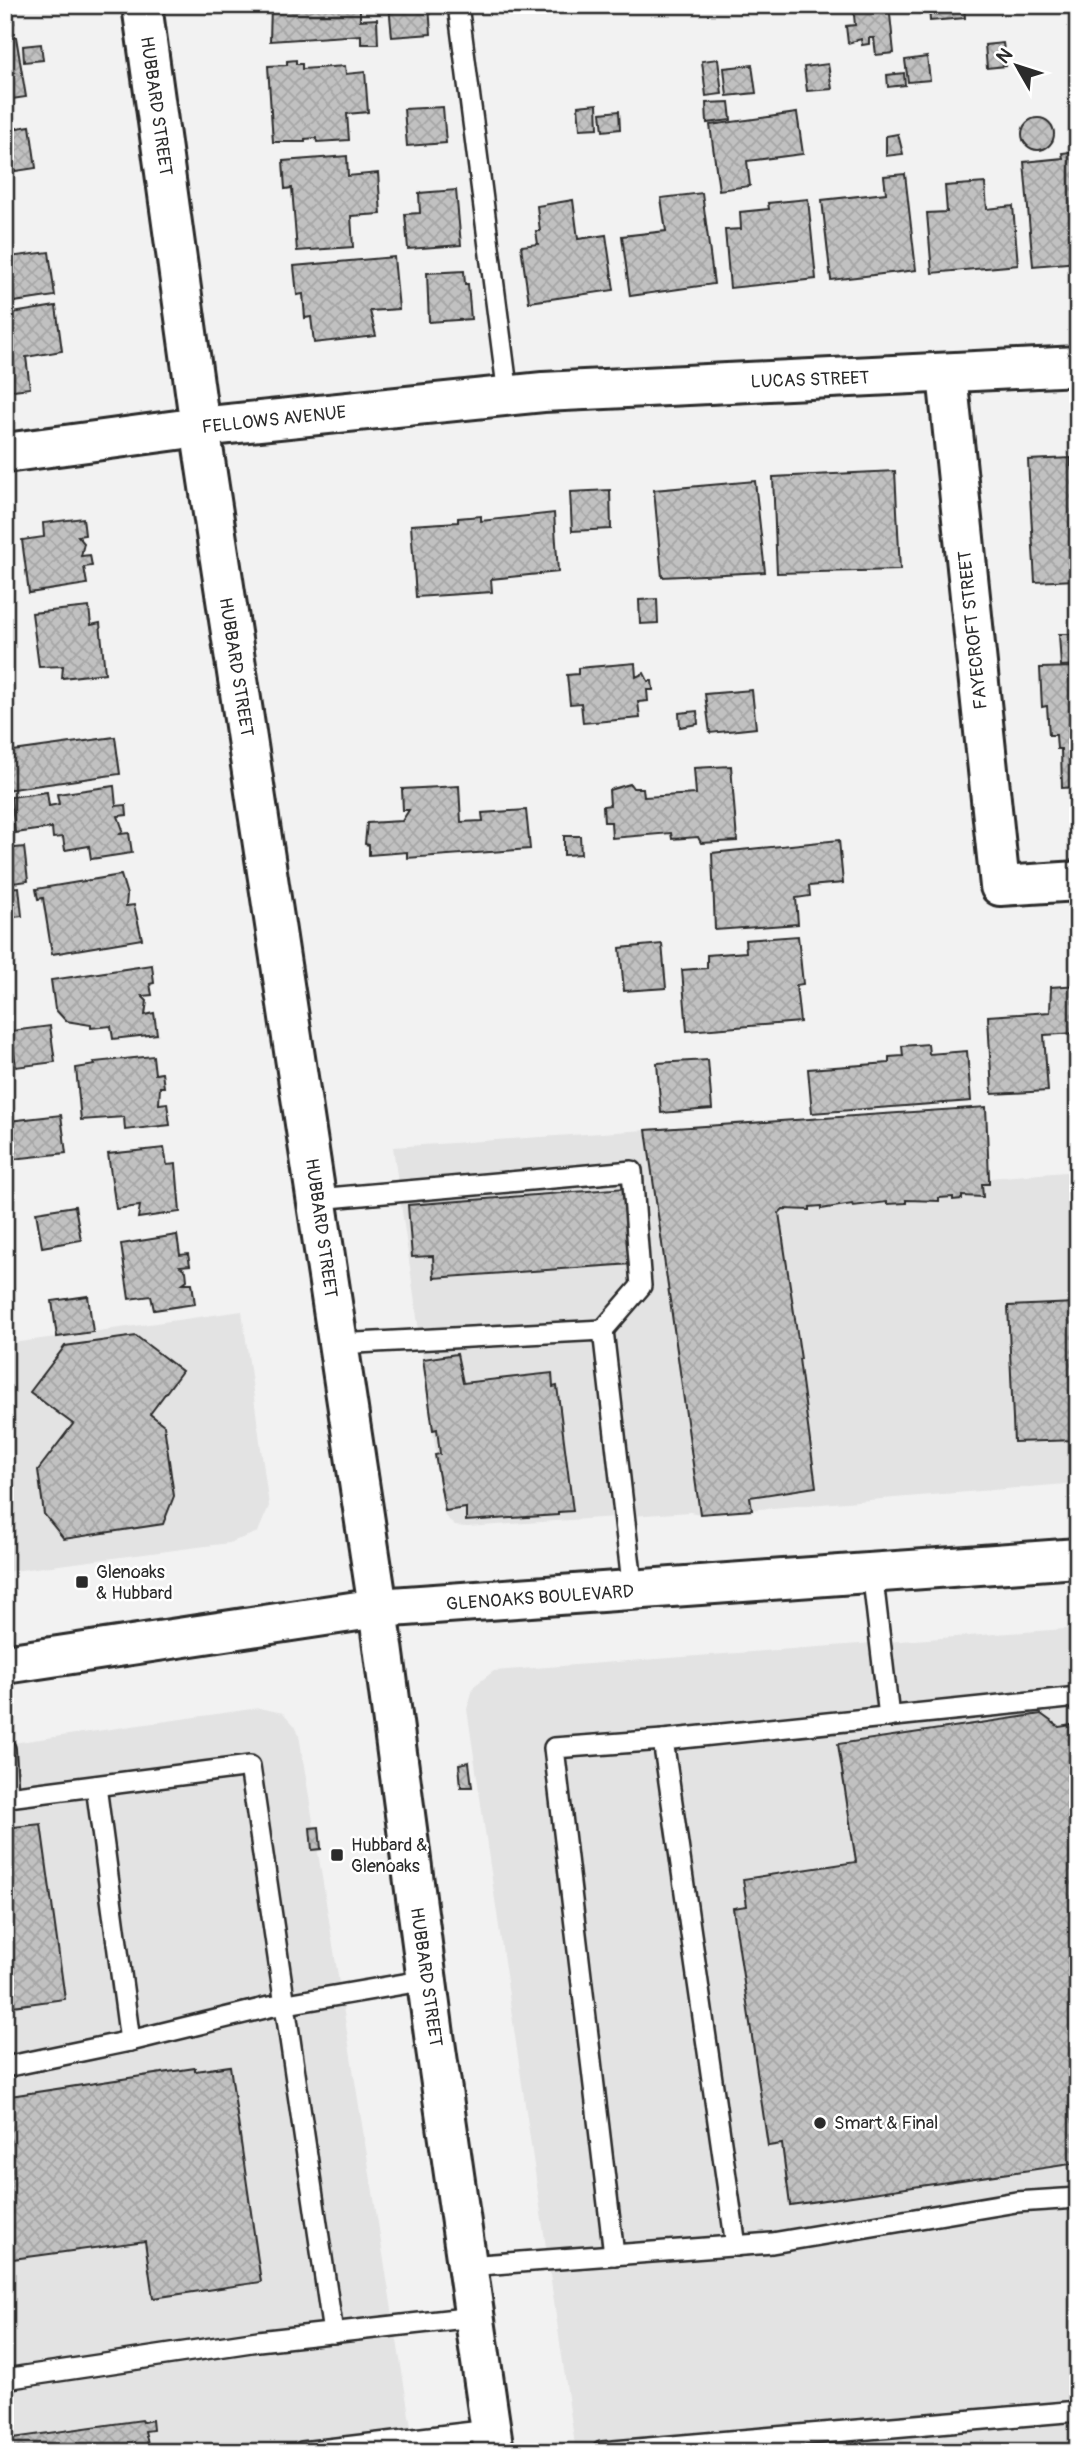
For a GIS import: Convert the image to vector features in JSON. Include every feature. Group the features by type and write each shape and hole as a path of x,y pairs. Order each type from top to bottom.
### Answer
{"main road":[{"name":"HUBBARD STREET","path":"142,5 200,427 378,1608 492,2441"},
{"name":"LUCAS STREET","path":"526,393 1078,366"},
{"name":"FAYECROFT STREET","path":"947,374 1000,886 1078,881"},
{"name":"FELLOWS AVENUE","path":"5,453 200,427 526,393"},
{"name":"GLENOAKS BOULEVARD","path":"5,1664 378,1608 632,1592 872,1571 1078,1558"}],"lane":[{"path":"458,5 526,393"},
{"path":"317,1199 632,1171 641,1286 603,1331 632,1592"},
{"path":"338,1344 603,1331"},
{"path":"872,1571 889,1717"},
{"path":"614,2255 554,1748 663,1740 1078,1697"},
{"path":"663,1740 736,2246"},
{"path":"5,1749 7,1798 250,1766 332,2333"},
{"path":"96,1786 130,2041"},
{"path":"5,2067 286,2004 427,1980"},
{"path":"467,2266 772,2243 1016,2202 1078,2198"},
{"path":"5,2379 258,2341 474,2317"},
{"path":"602,2452 1078,2411"},
{"path":"302,2452 492,2441"}],"shaded area":[{"path":"986,1107 989,1178 1078,1171 1078,1483 700,1514 690,1512 467,1527 455,1526 445,1516 393,1147"},
{"path":"242,1311 269,1506 258,1532 229,1543 5,1572 5,1344"},
{"path":"1078,1628 1078,2452 576,2452 467,1709 474,1686 494,1671"},
{"path":"259,1708 283,1713 296,1727 299,1735 415,2452 5,2452 5,1744"}],"building":[{"path":"5,5 11,5 14,23 5,24"},
{"path":"271,5 360,5 360,20 377,19 378,44 361,44 361,35 270,41"},
{"path":"389,5 429,5 431,34 392,37"},
{"path":"853,5 889,5 894,53 876,55 874,38 869,38 869,44 862,45 861,39 848,43 846,26 855,25"},
{"path":"929,5 964,5 965,18 930,21"},
{"path":"16,37 26,97 5,100 5,39"},
{"path":"1003,43 1006,66 987,68 985,45"},
{"path":"41,44 43,60 24,62 23,46"},
{"path":"927,57 930,80 908,82 905,60"},
{"path":"718,59 722,94 706,96 702,61"},
{"path":"296,60 296,64 302,64 302,69 345,66 346,74 365,72 368,112 347,114 349,140 317,142 316,138 305,139 305,142 273,142 268,66 287,65 287,61"},
{"path":"828,64 832,89 807,91 804,67"},
{"path":"752,65 756,93 727,96 724,68"},
{"path":"904,73 905,85 888,87 887,75"},
{"path":"729,102 731,120 707,123 706,103"},
{"path":"597,104 598,128 580,129 578,106"},
{"path":"443,107 446,143 407,146 404,109"},
{"path":"619,111 620,129 603,131 601,113"},
{"path":"797,113 803,154 747,161 750,186 719,190 710,125"},
{"path":"1038,118 1049,123 1054,134 1049,145 1038,150 1027,145 1022,134 1027,123"},
{"path":"30,126 36,168 9,172 10,177 5,177 5,130"},
{"path":"898,134 903,154 886,156 886,136"},
{"path":"1078,151 1078,262 1033,266 1024,162 1063,158 1062,153"},
{"path":"347,156 348,176 378,173 381,214 351,216 353,247 297,251 292,188 285,189 283,161"},
{"path":"905,174 916,270 831,280 822,200 886,193 884,176"},
{"path":"985,183 987,209 1013,206 1018,265 932,273 927,213 947,212 945,186"},
{"path":"456,190 461,245 408,249 405,214 420,213 419,193"},
{"path":"702,193 714,284 630,296 622,236 666,231 661,198"},
{"path":"808,199 816,279 730,288 725,230 741,229 740,212 769,209 768,203"},
{"path":"573,200 578,239 606,235 614,290 529,302 521,246 538,244 536,231 540,231 537,206"},
{"path":"5,231 9,257 49,252 55,296 14,302 13,295 5,296"},
{"path":"394,257 399,309 370,311 376,336 314,343 311,317 305,318 303,294 297,295 294,266"},
{"path":"464,271 471,319 429,322 427,273"},
{"path":"56,306 62,351 26,357 30,388 5,391 6,314"},
{"path":"1071,458 1071,466 1078,465 1078,564 1074,564 1075,580 1035,582 1028,460"},
{"path":"895,471 900,570 777,573 773,477"},
{"path":"755,481 765,572 662,577 654,490"},
{"path":"610,490 611,529 572,531 570,492"},
{"path":"554,513 558,572 491,579 492,592 416,597 411,525 458,522 458,518 481,516 481,521"},
{"path":"83,518 85,535 78,536 84,543 81,556 90,555 92,566 84,567 87,584 29,593 22,540 44,537 43,523"},
{"path":"657,599 658,623 640,624 639,600"},
{"path":"89,607 91,625 100,623 105,673 62,678 63,666 39,667 32,613"},
{"path":"1059,634 1078,634 1078,665 1061,666"},
{"path":"635,663 636,677 644,673 648,681 652,681 653,690 647,690 648,701 638,702 640,718 583,723 581,703 570,704 567,675 578,674 578,668"},
{"path":"1078,667 1078,787 1062,788 1061,749 1057,749 1056,735 1049,735 1047,706 1042,707 1040,668"},
{"path":"752,690 756,728 710,733 705,694"},
{"path":"697,711 698,724 680,727 679,713"},
{"path":"115,737 120,774 5,790 5,752"},
{"path":"731,766 737,841 701,843 698,837 672,839 671,833 612,838 611,822 604,822 603,806 610,805 609,790 630,784 633,788 643,788 644,797 696,794 694,768"},
{"path":"114,786 116,806 126,805 127,815 118,816 123,830 120,834 129,833 132,853 91,859 89,846 65,850 63,837 53,838 52,828 15,833 11,797 47,792 49,806 59,804 57,794"},
{"path":"459,786 461,822 483,821 482,813 526,810 530,849 407,858 407,852 369,855 369,845 365,844 367,823 402,821 409,810 403,810 402,789"},
{"path":"5,799 9,830 5,831"},
{"path":"564,836 580,836 581,854 564,855"},
{"path":"839,840 843,883 809,886 810,896 796,898 798,924 715,930 712,853"},
{"path":"24,847 28,881 5,884 5,849"},
{"path":"121,875 127,895 126,906 134,905 142,939 52,954 43,898 38,899 36,889"},
{"path":"19,887 22,916 5,918 5,888"},
{"path":"798,936 803,984 796,985 800,1022 687,1031 682,970 707,968 707,955 746,952 745,940"},
{"path":"662,944 666,988 624,991 620,948"},
{"path":"152,965 152,995 142,996 147,1001 145,1015 154,1013 157,1034 113,1039 111,1026 91,1028 91,1025 66,1021 55,1009 51,980"},
{"path":"1078,985 1078,1033 1044,1035 1048,1091 992,1094 988,1016 1050,1012 1051,987"},
{"path":"50,1026 55,1062 16,1067 11,1031"},
{"path":"928,1044 929,1054 967,1051 971,1101 812,1113 808,1069 889,1063 889,1057 903,1056 902,1046"},
{"path":"153,1056 155,1074 162,1073 164,1087 160,1087 159,1104 167,1103 170,1125 125,1130 124,1117 81,1120 76,1068 95,1065 94,1062"},
{"path":"708,1060 712,1109 661,1113 657,1063"},
{"path":"986,1107 989,1184 982,1184 983,1197 962,1196 962,1199 953,1200 953,1197 939,1198 939,1201 906,1200 906,1203 852,1204 821,1209 821,1206 810,1207 810,1210 783,1209 779,1213 801,1359 816,1487 750,1497 752,1510 700,1514 646,1130"},
{"path":"61,1115 66,1153 13,1159 9,1121"},
{"path":"164,1148 167,1165 176,1164 180,1212 138,1218 140,1206 116,1209 108,1154"},
{"path":"626,1188 632,1264 434,1278 433,1256 412,1257 408,1205"},
{"path":"75,1206 81,1240 42,1247 36,1212"},
{"path":"177,1235 180,1255 188,1254 190,1265 180,1266 186,1271 187,1280 183,1283 192,1283 195,1304 154,1310 151,1296 129,1299 121,1244"},
{"path":"88,1296 93,1332 57,1337 52,1301"},
{"path":"1075,1303 1078,1440 1014,1442 1008,1306"},
{"path":"136,1336 182,1371 150,1414 164,1425 174,1496 163,1524 64,1539 44,1514 38,1470 73,1424 30,1392 65,1346"},
{"path":"457,1354 463,1383 552,1373 553,1387 557,1386 573,1511 558,1512 558,1515 466,1521 466,1508 445,1511 435,1455 440,1454 437,1429 433,1430 423,1359"},
{"path":"1041,1714 1059,1727 1078,1724 1078,2163 790,2205 782,2144 768,2146 733,1908 747,1906 743,1879 856,1862 838,1744"},
{"path":"469,1762 472,1787 461,1787 459,1764"},
{"path":"41,1824 65,1999 5,2007 5,1828"},
{"path":"319,1827 321,1849 312,1850 310,1828"},
{"path":"230,2066 261,2282 153,2298 145,2241 5,2260 5,2093 10,2093 10,2096 195,2068 195,2071"},
{"path":"152,2420 153,2430 145,2431 150,2452 5,2452 5,2439"}],"place":[{"name":"Glenoaks & Hubbard","path":"82,1582"},
{"name":"Hubbard & Glenoaks","path":"337,1855"},
{"name":"Smart & Final","path":"820,2123"}]}
